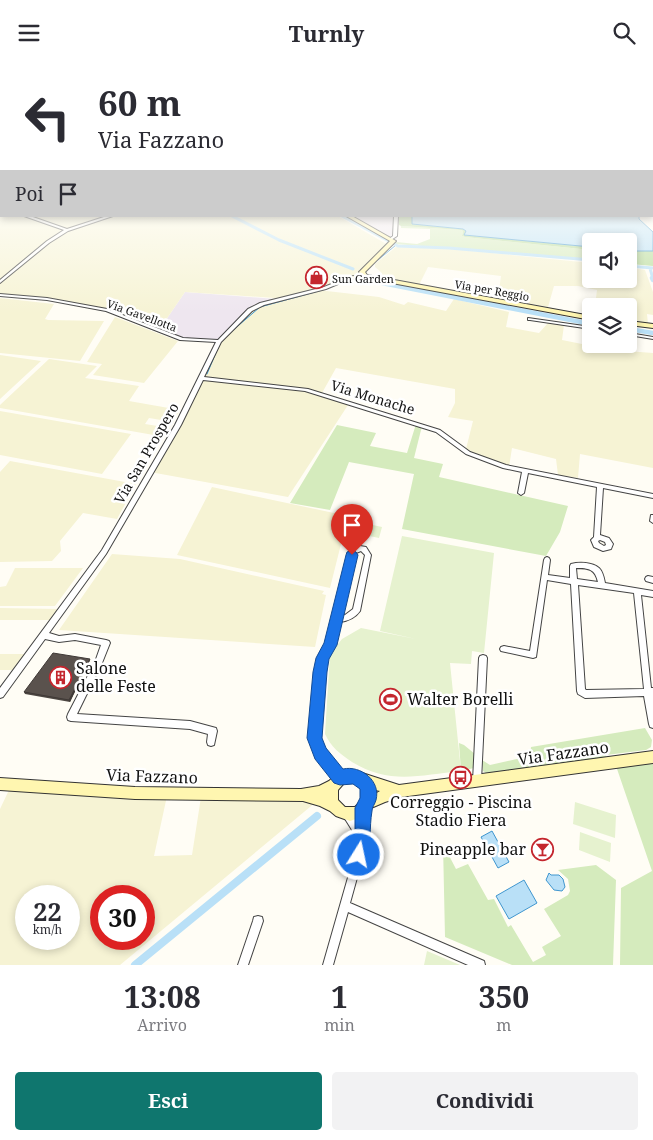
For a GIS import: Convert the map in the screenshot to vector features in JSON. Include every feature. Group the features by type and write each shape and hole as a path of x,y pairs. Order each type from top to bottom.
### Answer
{"main road":[{"path":"374,270 392,242"},
{"name":"Via per Reggio","path":"365,274 389,281"},
{"path":"637,324 653,326"},
{"name":"Via Fazzano","path":"301,795 320,791 350,775 361,779"},
{"path":"361,779 369,793 365,806"},
{"path":"334,806 331,799 336,782"},
{"name":"Via Fazzano","path":"334,806 347,814 353,814 365,806"}],"street":[{"path":"0,282 48,242 70,229"},
{"path":"370,229 392,242 395,229"},
{"path":"365,274 374,270"},
{"path":"365,274 374,270"},
{"name":"Via per Reggio","path":"374,270 389,281 582,316"},
{"name":"Via San Prospero","path":"0,694 108,544 168,443 219,341 250,310 262,304 325,288 365,274"},
{"name":"Via Gavellotta","path":"0,295 47,299 107,310 182,339 219,341"},
{"path":"530,319 582,327"},
{"path":"637,335 653,338"},
{"name":"Via Monache","path":"202,378 284,386 320,394 438,431 474,456 504,467 653,496"},
{"path":"521,493 525,471"},
{"path":"597,538 600,485"},
{"path":"336,620 347,617 356,611 368,555 364,549 360,548 353,551 336,620 331,645 323,658 320,672 314,738 336,782"},
{"path":"504,649 533,655 547,561"},
{"path":"602,586 599,570 595,567 576,564 573,566 581,691 585,694 650,693"},
{"path":"545,577 653,594"},
{"path":"637,591 653,724"},
{"path":"43,635 59,639 75,637 106,643 71,717 190,725 213,731 210,741"},
{"path":"477,781 483,658"},
{"name":"Via Fazzano","path":"365,806 384,796 401,791 653,757"},
{"name":"Via Fazzano","path":"361,779 401,791"},
{"name":"Via Fazzano","path":"1,785 135,793 301,795 322,800 334,806"},
{"path":"328,965 363,838 365,806"},
{"path":"347,814 356,828 361,846"},
{"path":"345,906 480,965"},
{"path":"243,965 258,921"}],"shaded area":[{"path":"0,229 360,229 388,245 359,270 359,274 318,290 379,297 404,305 408,302 446,311 454,299 509,312 506,327 539,333 548,323 564,325 562,340 582,344 582,353 653,353 653,468 580,454 578,478 558,475 556,459 512,448 509,467 473,455 466,449 473,421 448,417 455,403 455,389 336,368 322,393 350,402 288,497 150,472 228,330 246,311 256,304 275,298 185,292 159,330 105,309 39,297 0,294"},
{"path":"375,229 396,229 397,240"},
{"path":"396,247 452,249 582,262 582,287 554,286 548,307 498,298 501,276 428,267 419,285 384,277 375,267 375,264"},
{"path":"637,268 645,270 653,292 653,315 647,314 648,324 637,322 637,298 596,298 597,290 588,288 637,288"},
{"path":"185,292 277,299 266,301 220,341 188,339 179,338 159,330"},
{"path":"0,298 54,304 45,319 48,320 104,321 80,361 0,353"},
{"path":"115,317 178,341 144,383 93,375 102,364 87,362"},
{"path":"0,355 41,361 0,399"},
{"path":"49,359 97,366 85,378 139,386 129,401 180,410 173,422 149,418 145,424 170,428 165,437 0,408 0,405"},
{"path":"0,411 131,434 102,474 0,455"},
{"path":"10,461 136,484 117,519 83,513 60,541 61,551 52,561 0,562 0,472"},
{"path":"212,487 348,516 330,588 177,555"},
{"path":"112,554 180,559 324,591 322,594 326,595 315,647 59,630"},
{"path":"15,568 83,568 55,606 0,606 0,587 6,586"},
{"path":"0,608 60,609 52,620 0,620"},
{"path":"0,654 26,654 15,670 0,670"},
{"path":"9,790 167,796 154,856 192,855 201,797 303,799 316,802 155,936 155,885 90,885 90,950 138,950 120,965 0,965 0,809"}],"green space":[{"path":"430,229 461,230 463,231 462,236 465,237 582,249 582,258 395,244 396,242 417,244 430,239"},
{"path":"446,229 463,229 466,231 465,235 582,246 582,249 465,237 462,236 463,231"},
{"path":"637,251 653,251 653,266 637,265"},
{"path":"416,424 422,426 414,458 443,464 439,477 568,506 560,532 546,556 402,529 414,474 349,462 330,510 290,503 337,425 376,433 370,446 407,453"},
{"path":"359,522 382,527 379,538 355,533"},
{"name":"Walter Borelli","path":"402,536 494,553 484,653 472,651 471,664 450,663 461,771 405,777 379,774 352,762 333,746 325,734 330,654 342,639 361,628 416,639 380,631"},
{"path":"645,728 652,740 651,747 646,750 606,755 606,759 489,775 483,771 482,760 490,765 530,756 531,747"},
{"path":"459,743 475,754 474,768 461,771"},
{"path":"653,755 653,965 620,965 621,888 652,871 616,766"},
{"path":"575,802 616,815 615,838 573,824"},
{"path":"580,832 611,843 610,862 579,850"},
{"path":"443,844 456,869 468,864 488,900 494,899 508,927 511,925 533,962 546,955 542,947 561,936 544,909 568,895 570,891 568,879 558,870 596,865 616,880 613,965 512,965 445,937"},
{"path":"427,951 460,965 424,965"}],"water":[{"path":"463,229 650,229 653,232 653,251 637,251 637,233 582,233 582,246 464,235 466,231"},
{"path":"492,831 509,862 498,868 481,837"},
{"path":"549,873 551,875 559,875 563,879 565,887 562,891 554,890 546,880"},
{"path":"524,880 537,903 509,919 496,896"}],"building":[{"name":"Salone delle Feste","path":"53,653 90,659 69,700 24,692"}],"waterway":[{"path":"257,229 279,240 353,269"},
{"path":"366,229 398,246 449,248 582,259"},
{"path":"378,260 396,245"},
{"path":"637,267 653,268"},
{"path":"650,268 653,279"},
{"path":"382,283 582,322"},
{"path":"232,331 260,307 326,289"},
{"path":"637,330 653,333"},
{"path":"207,374 220,343"},
{"path":"135,965 317,816"}],"place":[{"name":"Sun Garden","path":"316,278"},
{"name":"Salone delle Feste","path":"60,677"},
{"name":"Walter Borelli","path":"391,699"},
{"name":"Correggio - Piscina Stadio Fiera","path":"461,778"},
{"name":"Pineapple bar","path":"542,849"}],"route":[{"path":"352,555 331,645 323,658 320,672 314,738 321,754 340,777 356,776 365,783 369,793 364,808 364,830 359,855"}]}
